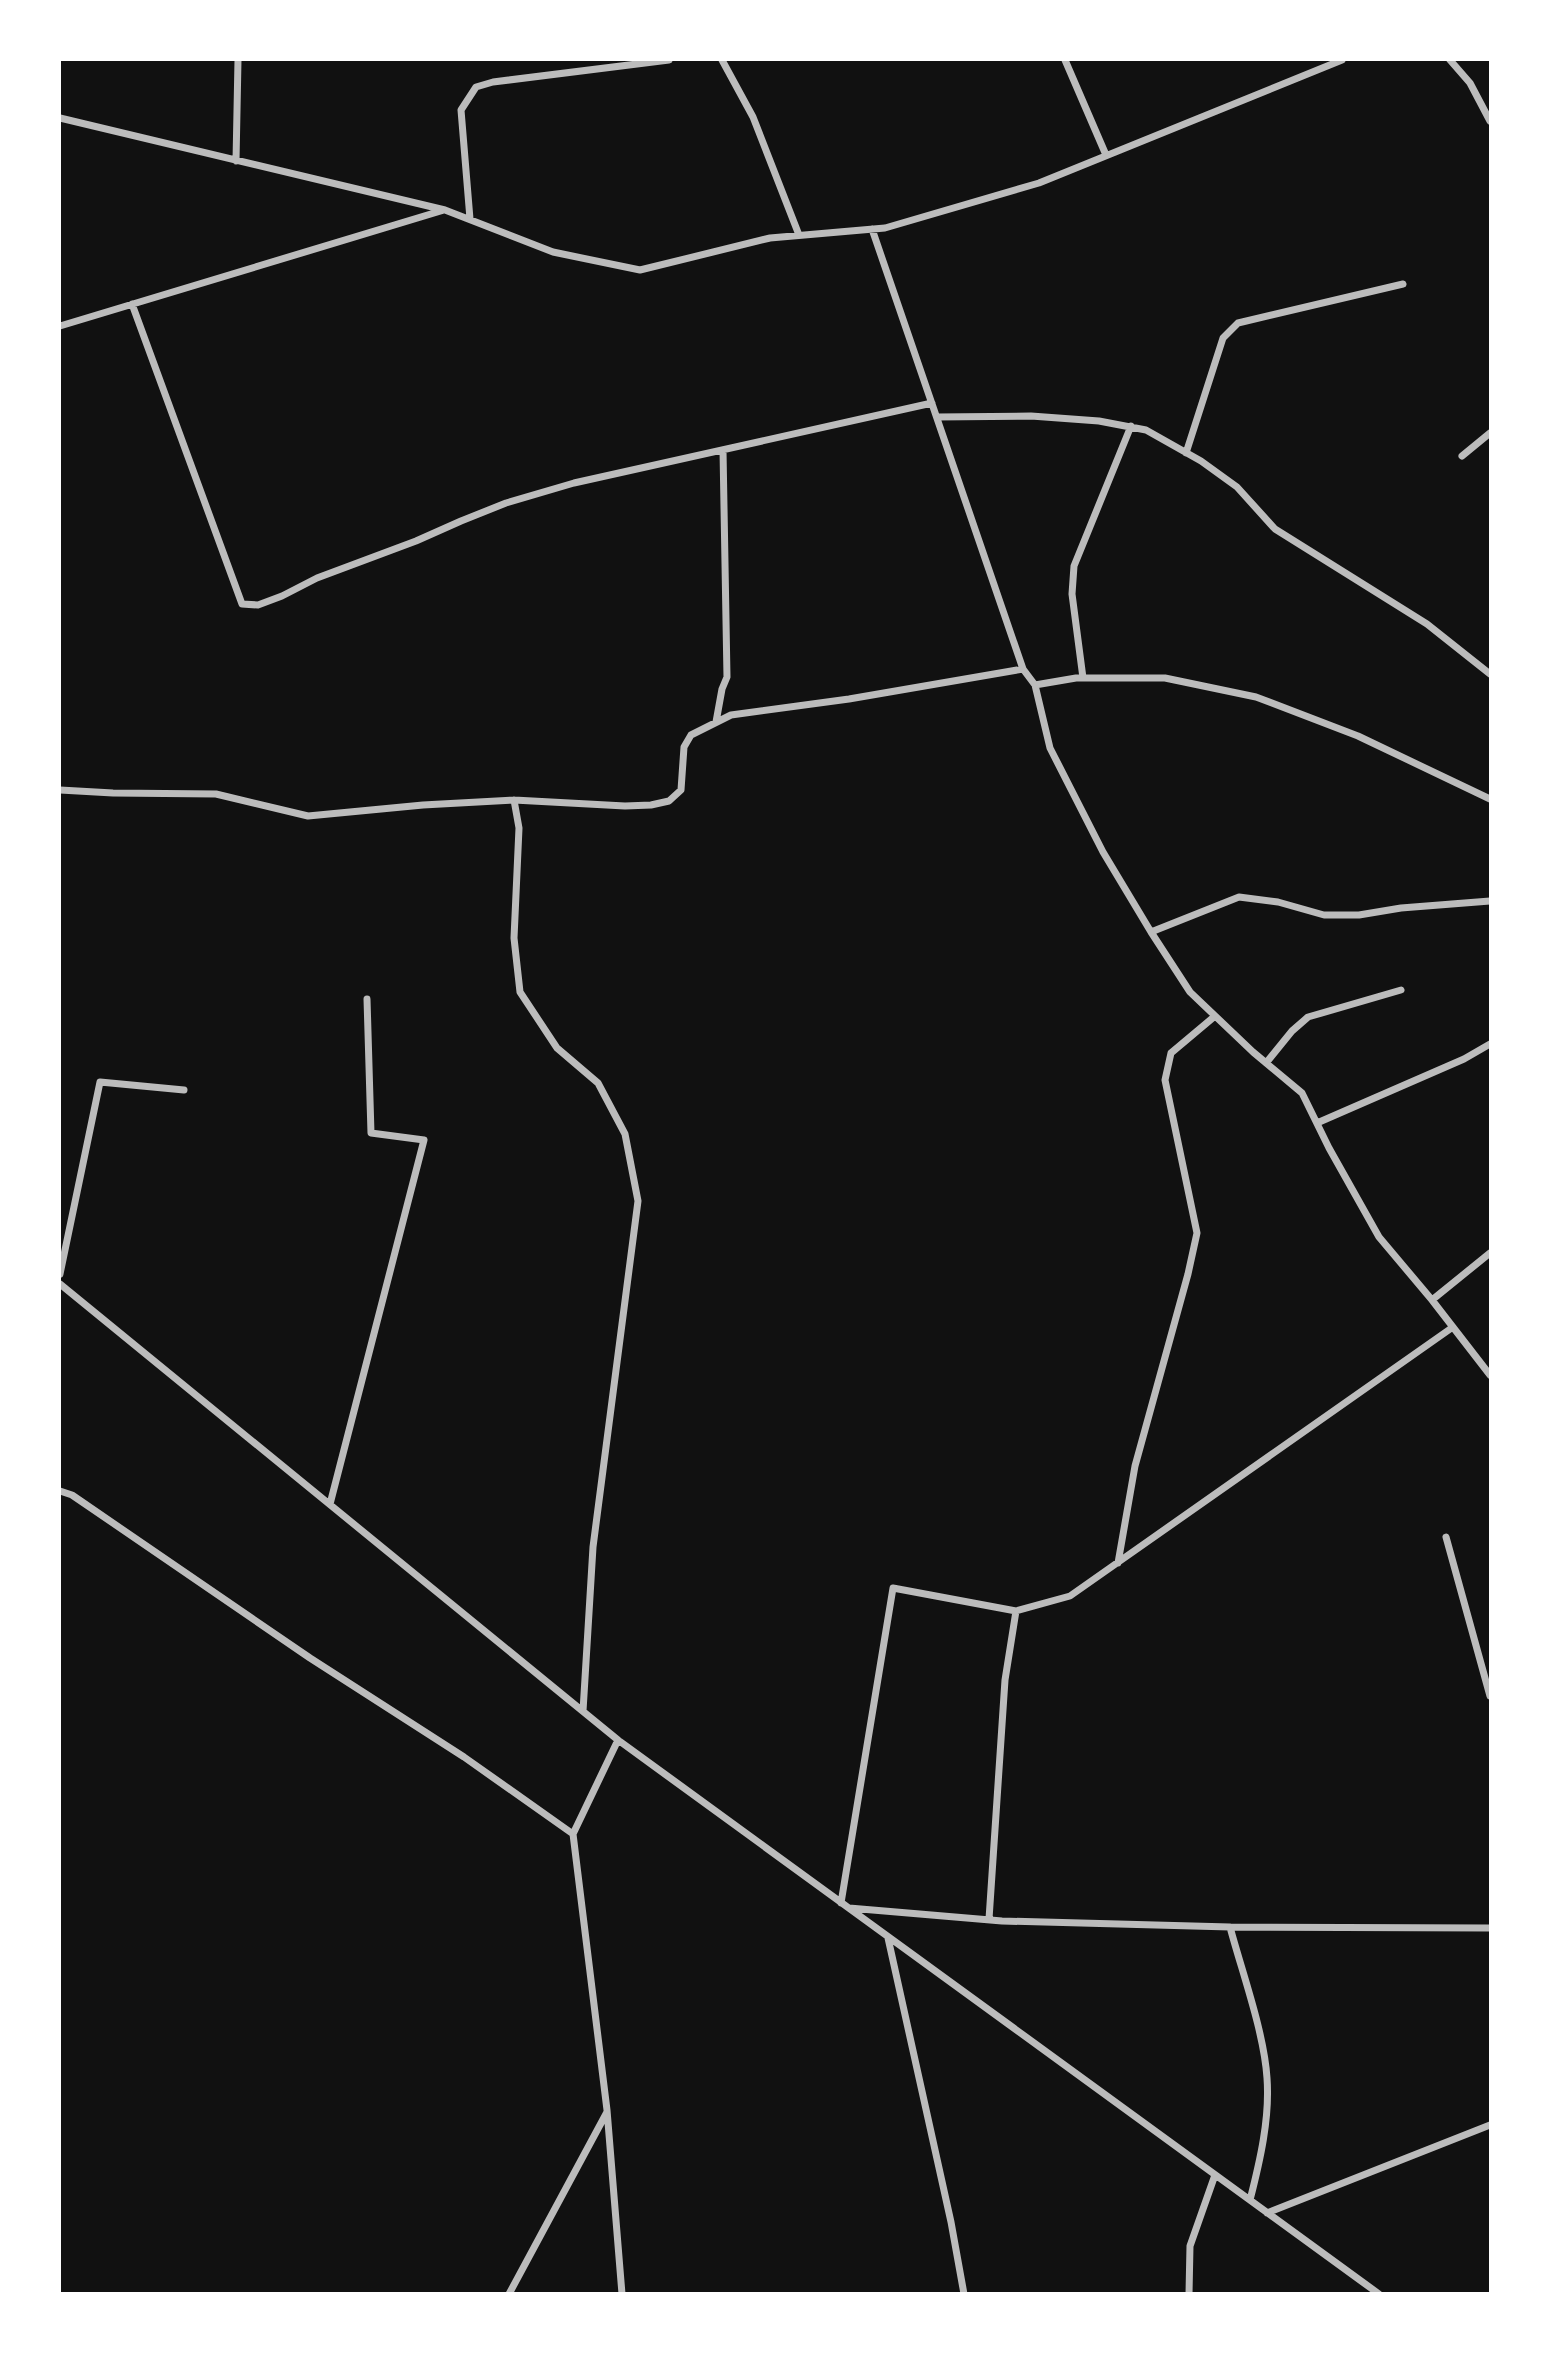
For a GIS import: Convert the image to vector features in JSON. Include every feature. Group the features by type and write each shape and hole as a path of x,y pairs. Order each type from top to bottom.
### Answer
{"street":[{"path":"236,161 238,60"},
{"path":"470,219 461,110 476,87 493,82 669,60"},
{"path":"722,60 753,117 799,235"},
{"path":"1065,60 1106,155"},
{"path":"60,118 445,210 553,252 640,270 770,238 885,228 1039,183 1342,60"},
{"path":"1450,60 1470,83 1490,121"},
{"path":"60,326 445,210"},
{"path":"872,229 1024,669 1035,685 1049,748 1103,852 1190,992 1303,1093 1379,1237 1490,1375"},
{"path":"1186,453 1223,338 1238,323 1403,284"},
{"path":"132,304 242,604 258,605 317,578 416,541 506,503 574,483 932,403"},
{"path":"937,417 1031,416 1099,421 1146,430 1237,487 1275,528 1427,624 1490,674"},
{"path":"1083,678 1072,594 1074,566 1131,426"},
{"path":"1462,456 1490,433"},
{"path":"716,722 727,677 723,450"},
{"path":"60,790 216,794 308,816 514,800 651,806 669,801 681,790 684,747 691,735 731,715 849,699 1024,669"},
{"path":"1035,685 1083,678 1165,678 1256,696 1358,736 1490,799"},
{"path":"514,800 519,828 514,938 520,992 556,1048 598,1083 625,1134 638,1201 593,1547 583,1711"},
{"path":"1151,932 1239,897 1278,902 1324,915 1359,915 1401,908 1490,901"},
{"path":"1266,1062 1292,1031 1308,1017 1401,990"},
{"path":"330,1504 424,1140 371,1133 367,999"},
{"path":"1118,1563 1135,1466 1197,1233 1165,1080 1171,1053 1215,1016"},
{"path":"1317,1123 1464,1059 1490,1044"},
{"path":"60,1274 100,1082 184,1090"},
{"path":"1432,1300 1490,1253"},
{"path":"60,1284 618,1740 1378,2294"},
{"path":"845,1905 893,1588 1016,1611 1070,1597 1453,1327"},
{"path":"60,1491 72,1495 310,1658 464,1757 573,1834"},
{"path":"1446,1537 1490,1696"},
{"path":"989,1919 1004,1680 1016,1611"},
{"path":"618,1740 573,1834 607,2110 622,2294"},
{"path":"845,1905 989,1919 1230,1927 1490,1928"},
{"path":"1230,1927 1259,2034 1267,2077 1260,2160 1250,2200"},
{"path":"888,1937 951,2222 964,2294"},
{"path":"509,2294 607,2110"},
{"path":"1267,2213 1490,2125"},
{"path":"1189,2294 1190,2246 1215,2175"}]}
